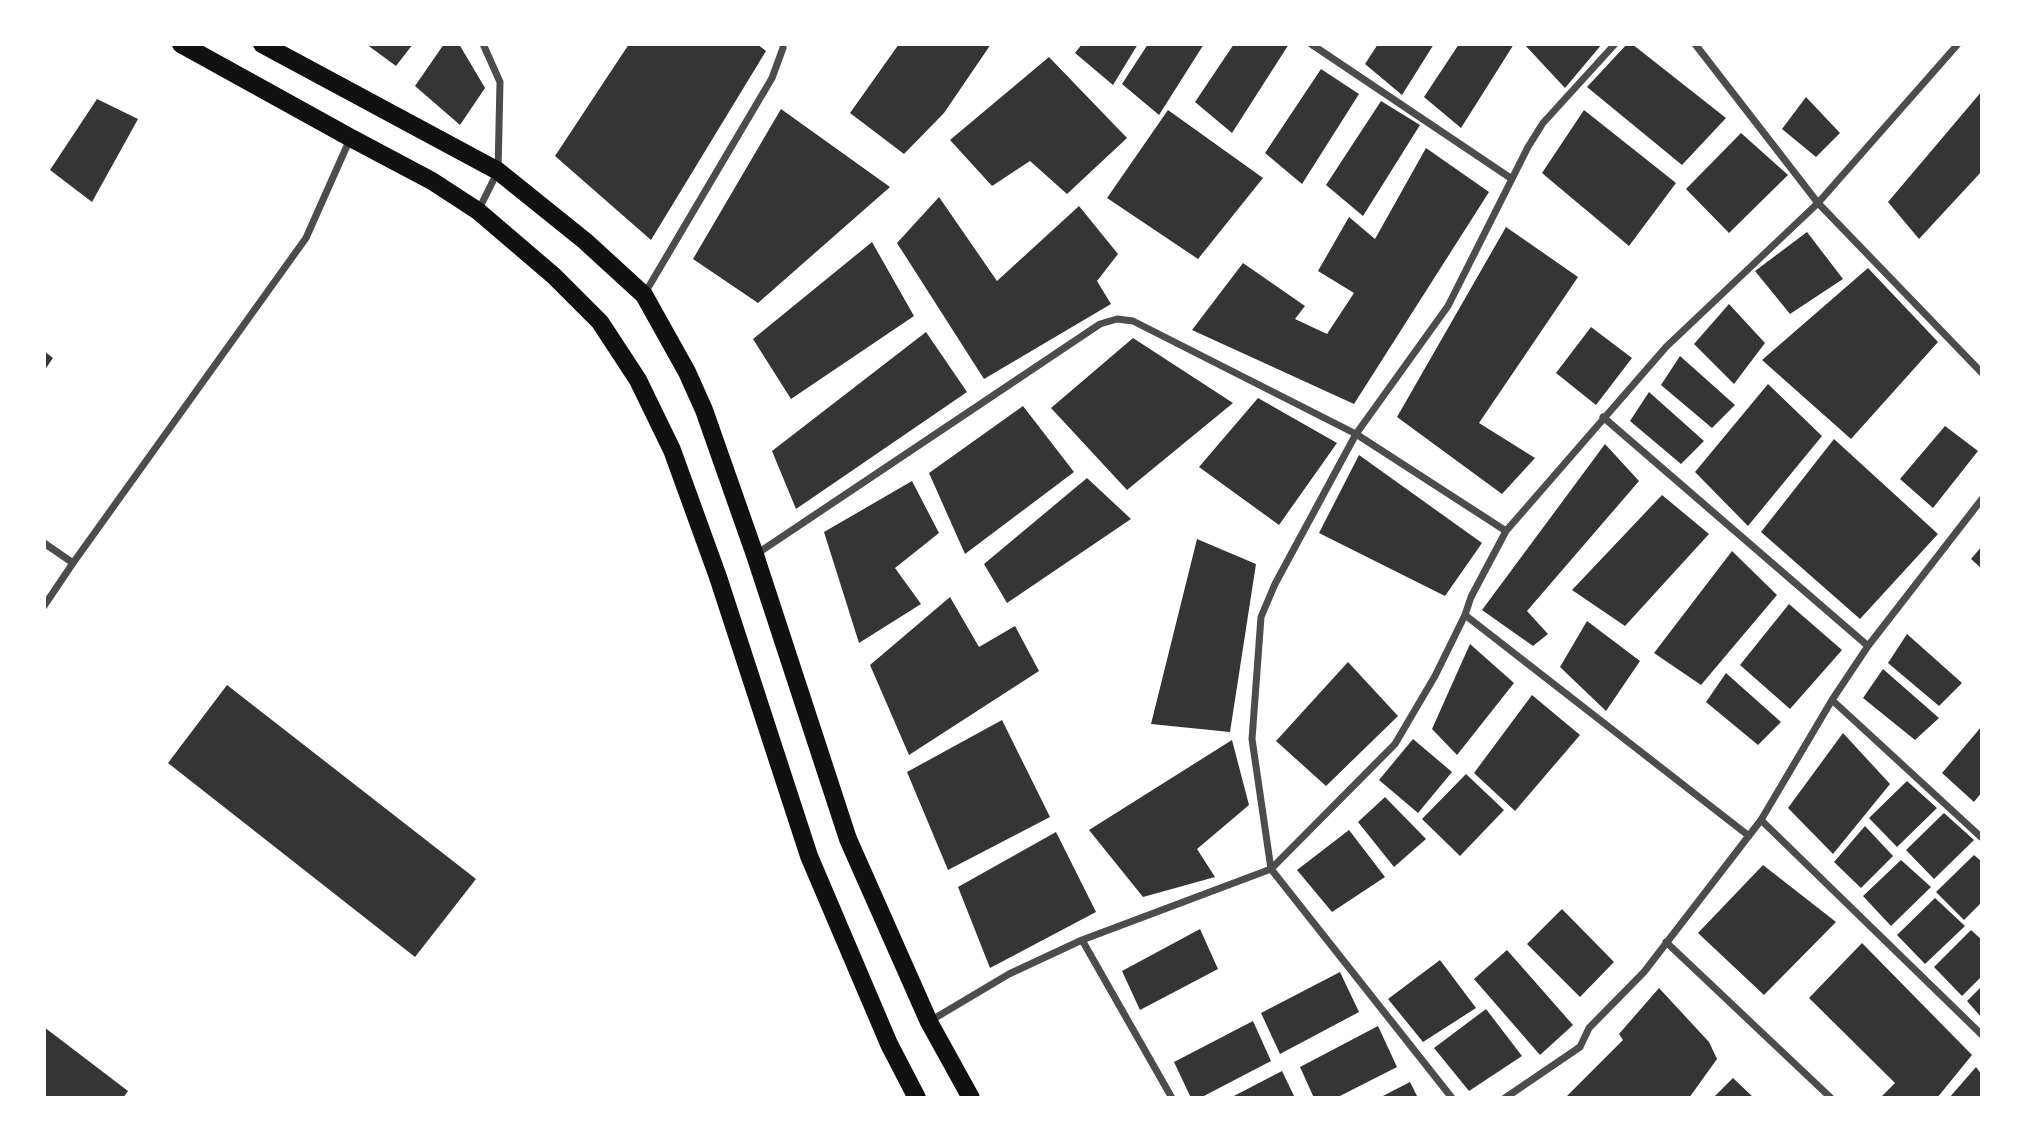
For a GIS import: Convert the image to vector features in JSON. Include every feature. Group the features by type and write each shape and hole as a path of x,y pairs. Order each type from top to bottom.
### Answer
{"main road":[{"path":"181,44 432,181 478,211 554,276 600,322 638,380 672,450 714,564 809,856 889,1044 917,1098"},
{"path":"262,44 498,172 585,241 644,295 687,372 704,410 755,555 848,839 929,1021 971,1098"}],"street":[{"path":"478,211 498,172 500,82 483,44"},
{"path":"644,295 772,78 783,44"},
{"path":"1311,44 1511,179"},
{"path":"1452,1098 1271,869 1252,739 1261,617 1275,584 1356,433 1448,306 1511,179 1543,123 1615,44"},
{"path":"1695,44 1818,203 1982,373"},
{"path":"929,1021 1009,974 1082,940 1271,869 1395,744 1435,676 1471,597 1506,531 1666,347 1818,203 1958,44"},
{"path":"44,606 306,238 351,138"},
{"path":"755,555 1100,324 1117,319 1133,321 1356,433 1506,531"},
{"path":"1603,417 1868,646"},
{"path":"1504,1098 1580,1046 1589,1028 1644,972 1761,820 1832,700 1868,646 1982,499"},
{"path":"44,543 73,563"},
{"path":"1465,615 1749,836"},
{"path":"1832,700 1982,838"},
{"path":"1761,820 1982,1035"},
{"path":"1082,940 1172,1098"},
{"path":"1666,942 1828,1097"}],"building":[{"path":"366,44 413,44 396,66"},
{"path":"444,44 459,44 485,88 460,125 415,86"},
{"path":"629,44 757,44 766,51 651,240 555,156"},
{"path":"899,44 991,44 944,113 904,154 850,113"},
{"path":"1082,44 1138,44 1113,85 1075,53"},
{"path":"1148,44 1204,44 1159,115 1122,84"},
{"path":"1234,44 1289,44 1232,133 1195,102"},
{"path":"1378,44 1434,44 1402,95 1365,64"},
{"path":"1459,44 1514,44 1461,128 1424,97"},
{"path":"1524,44 1602,44 1565,88"},
{"path":"1627,44 1632,44 1726,118 1682,165 1587,87"},
{"path":"1049,57 1127,138 1067,194 1030,161 992,186 950,140"},
{"path":"1321,69 1359,94 1302,184 1265,153"},
{"path":"1982,91 1982,171 1919,239 1888,202"},
{"path":"1806,97 1840,133 1816,157 1782,129"},
{"path":"97,99 138,119 92,202 50,170"},
{"path":"1381,101 1420,125 1363,216 1326,185"},
{"path":"781,109 890,187 758,303 693,259"},
{"path":"1168,110 1263,178 1198,259 1107,198"},
{"path":"1584,110 1676,183 1629,246 1542,173"},
{"path":"1741,133 1788,175 1729,233 1686,189"},
{"path":"1426,148 1489,192 1354,404 1192,330 1243,263 1305,306 1295,319 1327,334 1354,293 1318,271 1349,217 1375,239"},
{"path":"939,197 997,281 1079,206 1118,254 1097,281 1111,304 984,379 897,243"},
{"path":"1506,227 1578,277 1479,423 1535,458 1502,494 1397,417"},
{"path":"1807,232 1843,279 1790,314 1755,271"},
{"path":"872,242 914,316 791,399 753,339"},
{"path":"1868,268 1938,342 1851,439 1762,360"},
{"path":"1729,304 1765,343 1734,384 1694,344"},
{"path":"1591,327 1632,358 1596,405 1556,373"},
{"path":"926,332 967,392 796,509 772,451"},
{"path":"1133,338 1233,403 1127,490 1051,408"},
{"path":"44,351 53,358 44,371"},
{"path":"1680,356 1735,405 1712,428 1661,385"},
{"path":"1768,384 1822,436 1748,526 1695,472"},
{"path":"1649,392 1704,441 1681,464 1630,421"},
{"path":"1258,398 1337,443 1279,525 1199,467"},
{"path":"1023,406 1074,472 965,554 929,473"},
{"path":"1945,426 1978,451 1933,508 1900,479"},
{"path":"1834,439 1938,534 1860,619 1761,532"},
{"path":"1605,444 1639,481 1527,611 1548,634 1533,646 1482,610"},
{"path":"1359,455 1482,543 1445,596 1319,533"},
{"path":"1087,478 1131,519 1007,603 984,564"},
{"path":"912,481 939,533 895,568 921,604 859,643 824,532"},
{"path":"1662,495 1709,534 1625,626 1572,590"},
{"path":"1197,539 1256,564 1230,732 1151,724"},
{"path":"1982,546 1982,569 1971,559"},
{"path":"1732,551 1777,595 1701,685 1654,653"},
{"path":"950,597 979,647 1015,626 1039,671 909,755 870,665"},
{"path":"1789,604 1842,650 1790,709 1740,665"},
{"path":"1587,621 1640,661 1606,711 1560,667"},
{"path":"1907,634 1962,683 1939,706 1888,663"},
{"path":"1470,644 1514,683 1457,755 1432,729"},
{"path":"1348,662 1398,716 1326,786 1276,741"},
{"path":"1883,669 1939,718 1915,740 1863,698"},
{"path":"1726,673 1781,722 1758,745 1706,702"},
{"path":"227,685 476,879 415,957 168,763"},
{"path":"1532,695 1580,735 1515,811 1474,773"},
{"path":"1002,720 1050,817 948,870 907,772"},
{"path":"1982,726 1982,792 1974,802 1942,773"},
{"path":"1843,733 1890,784 1833,854 1788,808"},
{"path":"1413,739 1452,772 1418,813 1379,780"},
{"path":"1232,740 1249,805 1197,849 1215,877 1143,897 1089,830"},
{"path":"1466,774 1504,810 1460,856 1422,819"},
{"path":"1907,781 1937,808 1897,847 1869,818"},
{"path":"1385,797 1426,839 1394,867 1358,822"},
{"path":"1944,813 1974,840 1934,879 1906,850"},
{"path":"1865,826 1893,856 1861,888 1834,862"},
{"path":"1349,830 1385,877 1332,912 1297,870"},
{"path":"1056,832 1096,912 990,968 958,887"},
{"path":"1974,855 1982,862 1982,902 1964,920 1936,892"},
{"path":"1901,860 1931,887 1891,926 1863,896"},
{"path":"1763,865 1836,922 1764,995 1698,933"},
{"path":"1935,898 1965,926 1925,964 1897,935"},
{"path":"1562,909 1614,962 1580,997 1527,944"},
{"path":"1200,929 1218,969 1140,1010 1122,971"},
{"path":"1971,930 1982,940 1982,976 1962,996 1934,967"},
{"path":"1862,943 1972,1055 1937,1098 1880,1098 1895,1083 1809,998"},
{"path":"1507,950 1573,1025 1540,1055 1474,979"},
{"path":"1440,960 1476,1008 1423,1042 1388,999"},
{"path":"1340,972 1359,1012 1280,1054 1261,1013"},
{"path":"1982,986 1982,1018 1967,1001"},
{"path":"1659,988 1709,1042 1717,1059 1689,1098 1565,1098 1623,1040 1619,1034"},
{"path":"1486,1009 1522,1056 1469,1091 1434,1048"},
{"path":"1253,1021 1271,1061 1200,1098 1191,1098 1174,1062"},
{"path":"1378,1026 1397,1067 1336,1098 1314,1098 1300,1067"},
{"path":"44,1027 128,1091 123,1098 44,1098"},
{"path":"1976,1067 1982,1075 1982,1098 1949,1098"},
{"path":"1282,1071 1295,1098 1230,1098"},
{"path":"1733,1078 1754,1098 1713,1098"},
{"path":"1410,1082 1418,1098 1379,1098"}]}
